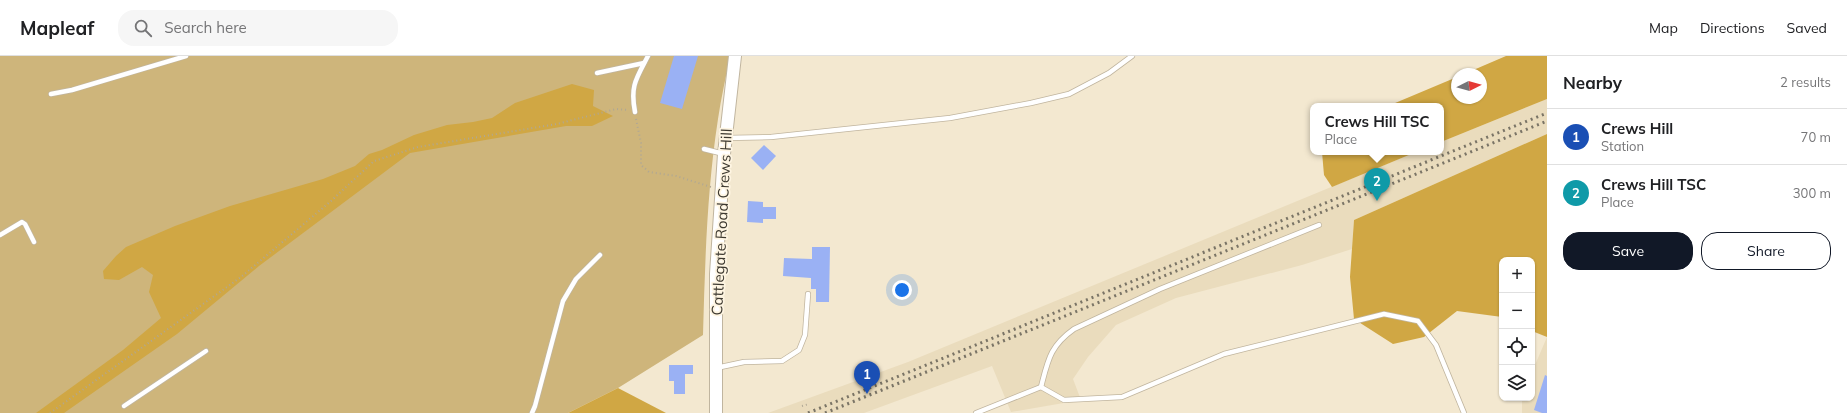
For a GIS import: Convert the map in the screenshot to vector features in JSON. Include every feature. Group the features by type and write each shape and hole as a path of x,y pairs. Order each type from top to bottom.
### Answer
{"street":[{"name":"Cattlegate Road Crews Hill","path":"716,413 716,274 724,154 735,56"}],"lane":[{"path":"51,94 72,90 186,56"},
{"path":"635,112 632,98 633,88 648,56"},
{"path":"726,138 771,136 942,119 1031,103 1069,94 1109,73 1132,56"},
{"path":"597,74 644,63"},
{"path":"704,149 724,154"},
{"path":"0,235 22,222 29,231 34,242"},
{"path":"1041,387 1048,358 1053,348 1062,337 1074,329 1160,289 1319,225"},
{"path":"532,413 563,301 576,279 600,255"},
{"path":"716,368 744,362 782,361 799,350 805,335 808,294"},
{"path":"1041,387 1064,400 1122,398 1224,354 1384,314 1418,321 1436,345 1464,413"},
{"path":"124,406 206,351"},
{"path":"976,413 1041,387"}],"path":[{"path":"50,413 241,277 332,201 374,161 418,147 557,124 616,109 635,112 641,143 641,165 645,169 649,172 676,176 721,190"},
{"path":"802,406 809,404"}],"shaded area":[{"path":"0,56 730,56 719,111 711,172 703,335 618,388 568,413 0,413"},
{"path":"1506,56 1547,56 1547,99 1444,141 1444,103 1395,103 1451,80 1451,104 1487,104 1487,68 1478,68"},
{"path":"572,84 594,90 593,106 613,116 592,126 566,126 410,153 259,266 177,334 64,413 36,413 123,350 161,318 149,292 153,275 142,267 119,280 104,279 103,271 126,247 175,226 230,206 323,179 355,166 369,154 382,150 414,135 447,125 492,118 515,103"},
{"path":"1547,99 1547,134 1354,220 1352,249 1302,265 1176,298 1116,325 1088,357 1073,379 1081,400 1011,412 992,366 864,413 768,413 908,362 1409,155 1444,155 1444,141"},
{"path":"1547,134 1547,337 1535,332 1535,257 1499,257 1499,317 1457,311 1424,337 1393,344 1354,319 1350,277 1354,220"},
{"path":"1322,155 1409,155 1332,187 1324,175"},
{"path":"1547,337 1547,413 1522,413 1522,401 1535,401 1535,365"},
{"path":"618,388 666,413 568,413"}],"building":[{"path":"674,56 698,56 682,109 660,103"},
{"path":"764,145 776,156 763,170 751,158"},
{"path":"748,201 763,202 763,207 776,207 776,219 763,219 763,223 747,222"},
{"path":"812,247 830,247 829,302 816,302 816,289 811,289 811,278 783,276 784,258 812,259"},
{"path":"669,365 693,365 693,374 685,374 685,394 674,394 674,381 669,381"},
{"path":"1545,375 1547,376 1547,413 1542,413 1534,410"}],"railway":[{"path":"1444,155 1547,113"},
{"path":"825,413 1547,121"},
{"path":"808,413 1444,155"}],"place":[{"name":"Crews Hill TSC","path":"1377,201"},
{"name":"Crews Hill","path":"867,394"}]}
